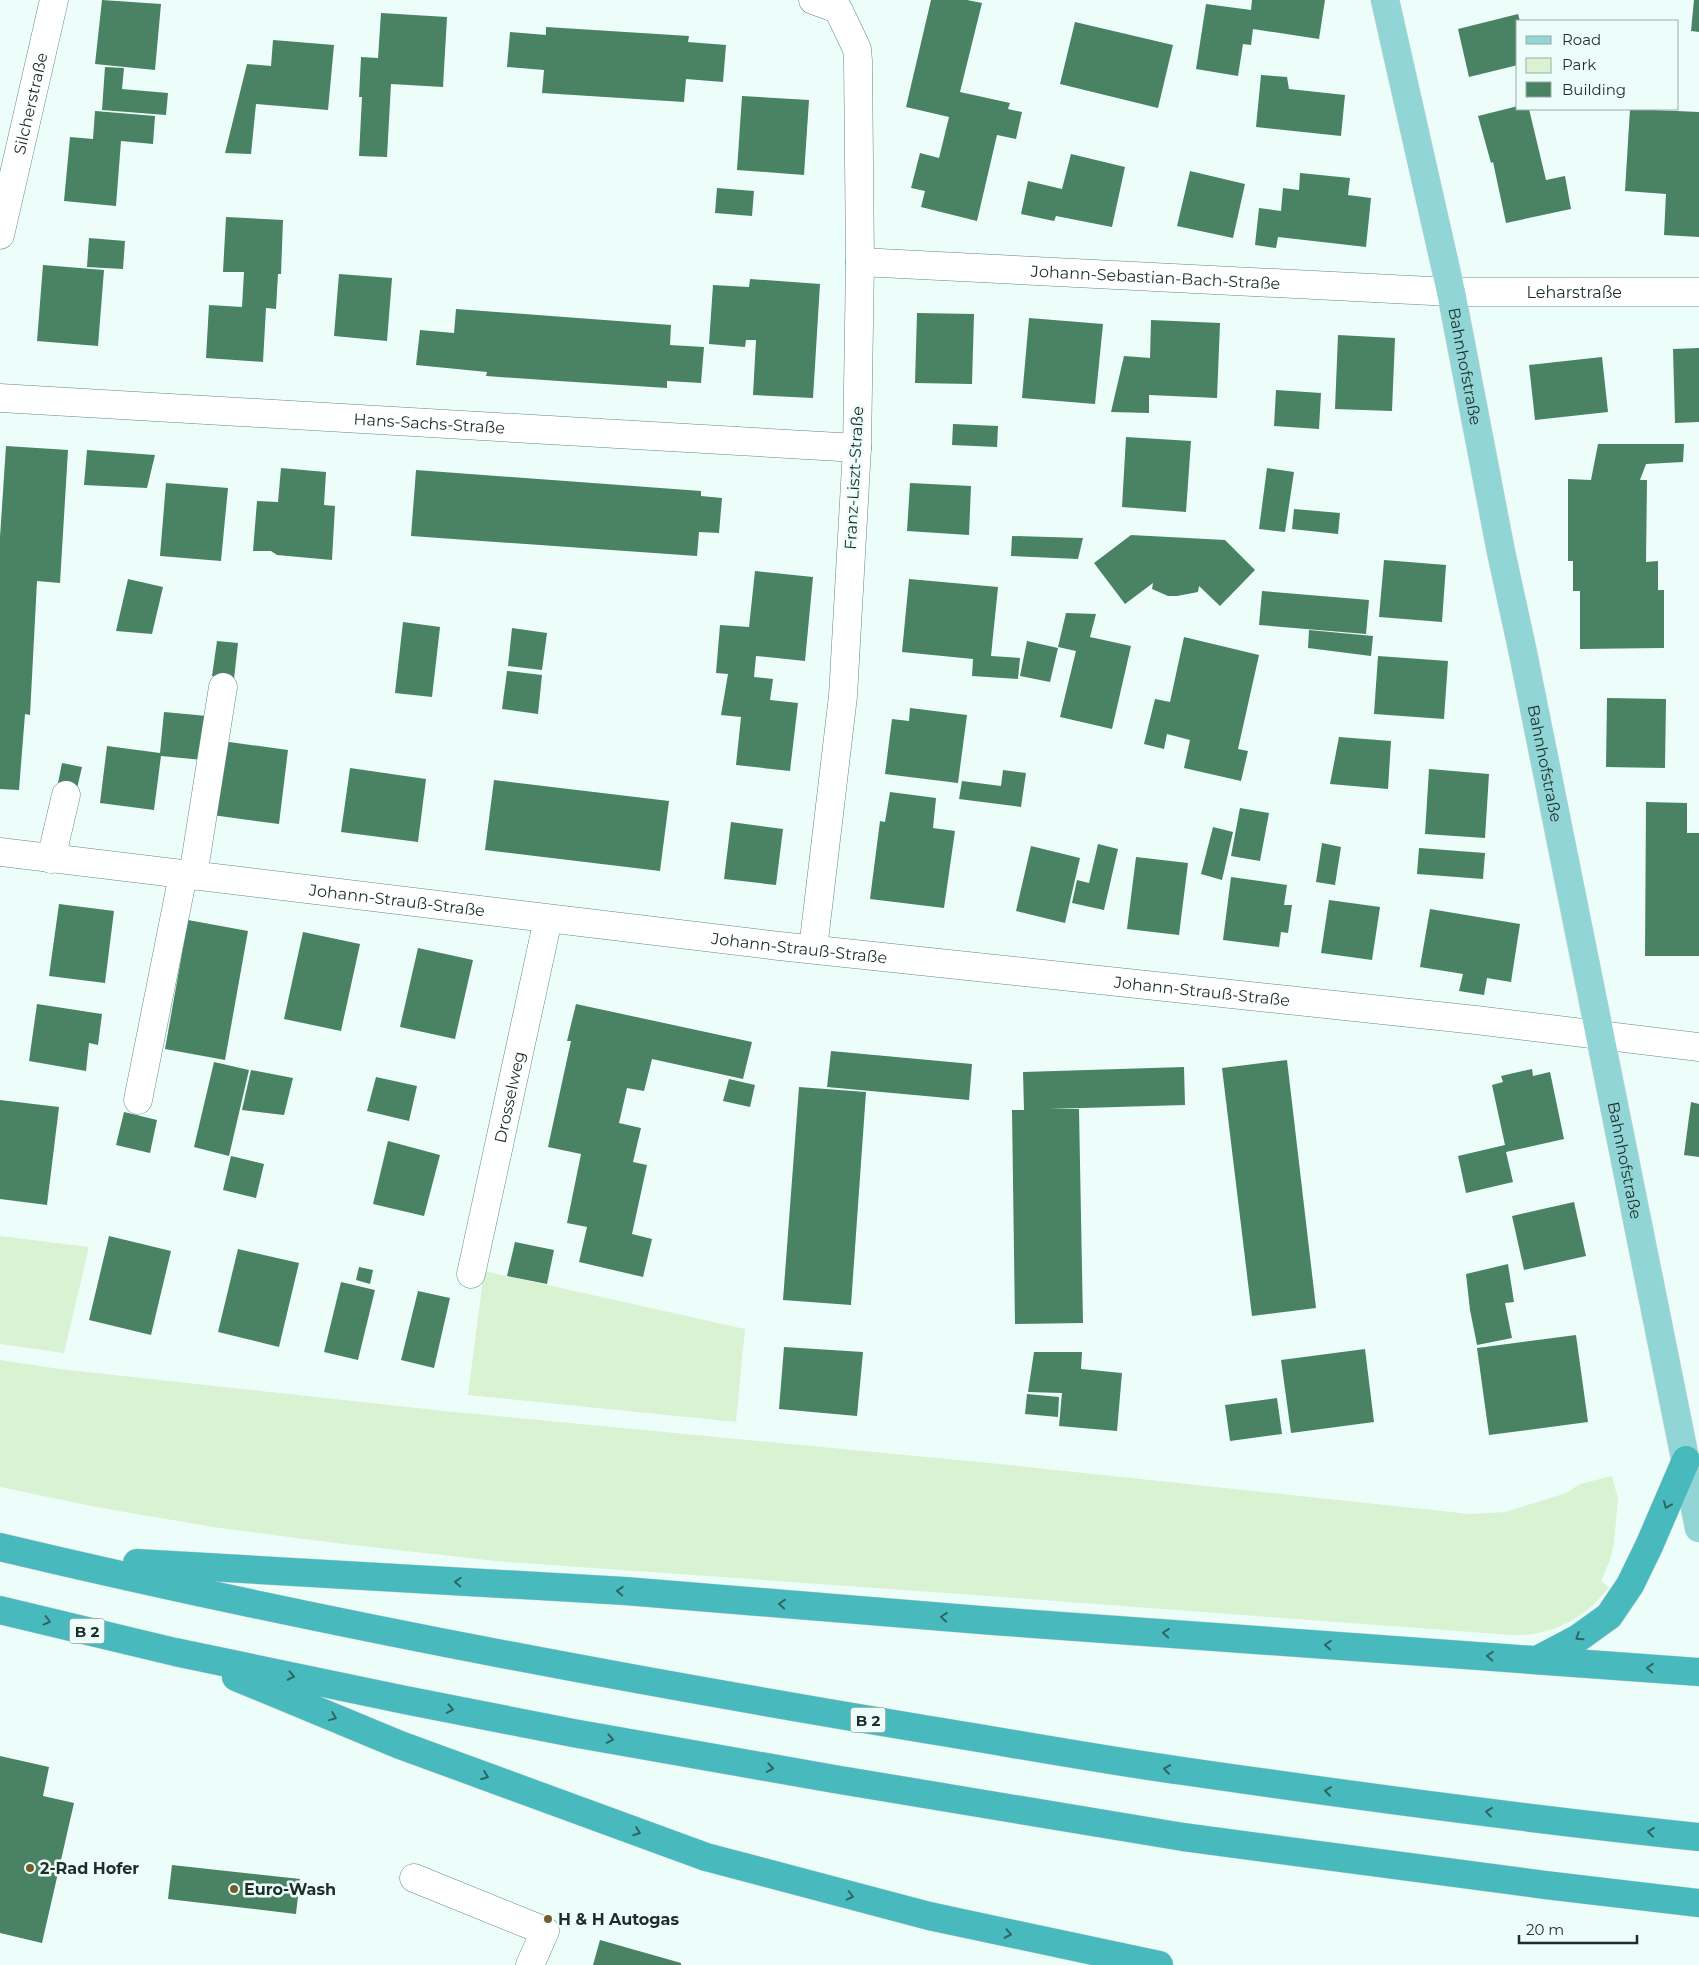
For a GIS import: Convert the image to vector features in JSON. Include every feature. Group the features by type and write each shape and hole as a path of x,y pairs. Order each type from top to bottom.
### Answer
{"highway":[{"path":"1539,1660 1577,1639 1609,1616 1634,1577 1686,1460"},
{"name":"B 2","path":"0,1547 584,1671 827,1713 1189,1772 1557,1821 1699,1837"},
{"path":"44,1557 261,1572 625,1591 1003,1622 1699,1672"},
{"name":"B 2","path":"0,1610 175,1652 573,1733 1005,1808 1183,1837 1366,1862 1699,1903"},
{"path":"175,1652 400,1745 706,1857 929,1916 1159,1965"}],"main road":[{"name":"Bahnhofstraße","path":"1385,0 1451,292 1501,552 1699,1528"}],"street":[{"name":"Silcherstraße","path":"0,235 54,0"},
{"name":"Franz-Liszt-Straße","path":"813,0 838,9 857,49 860,262 857,448 843,696 813,950"},
{"name":"Johann-Sebastian-Bach-Straße","path":"860,262 1451,292"},
{"name":"Leharstraße","path":"1451,292 1699,292"},
{"name":"Hans-Sachs-Straße","path":"0,398 857,448"},
{"path":"138,1100 188,875 223,687"},
{"path":"51,859 66,795"},
{"name":"Johann-Strauß-Straße","path":"0,852 813,950 1699,1046"},
{"name":"Drosselweg","path":"471,1274 548,919"},
{"path":"414,1878 545,1931 530,1965"}],"green space":[{"path":"0,1236 89,1247 64,1353 0,1344"},
{"path":"484,1271 745,1329 736,1422 468,1395"},
{"path":"0,1360 60,1369 445,1411 1010,1465 1470,1514 1505,1512 1566,1493 1580,1484 1612,1476 1618,1499 1614,1544 1610,1560 1601,1581 1609,1587 1587,1611 1559,1627 1528,1635 1511,1635 495,1561 213,1527 96,1507 0,1487"}],"building":[{"path":"102,0 161,4 155,70 95,64"},
{"path":"931,0 967,0 982,3 960,92 1010,103 1008,109 1022,112 1016,139 997,135 977,221 921,207 925,191 911,188 920,153 939,158 949,117 906,107"},
{"path":"1252,0 1325,0 1319,39 1253,29 1251,45 1243,44 1238,76 1196,69 1206,4 1251,10"},
{"path":"1694,0 1699,0 1699,32 1691,31"},
{"path":"381,13 447,17 443,87 391,84 387,157 359,156 362,97 359,97 361,57 378,58"},
{"path":"1518,14 1520,20 1516,20 1516,65 1469,77 1458,29"},
{"path":"1075,22 1173,45 1158,108 1060,84"},
{"path":"546,27 689,36 688,42 726,45 723,82 686,79 684,102 542,93 544,70 507,67 510,32 546,35"},
{"path":"273,40 334,45 328,110 256,104 251,154 225,153 247,64 271,66"},
{"path":"105,67 124,68 122,89 168,93 166,115 102,110"},
{"path":"1261,75 1287,77 1289,89 1345,95 1341,136 1256,127"},
{"path":"742,96 809,100 804,175 737,170"},
{"path":"1516,106 1516,110 1529,110 1546,180 1565,176 1571,209 1506,223 1493,162 1491,163 1478,116"},
{"path":"1630,110 1699,112 1699,237 1664,235 1666,194 1625,191"},
{"path":"95,111 155,116 153,144 121,141 116,206 64,201 70,137 93,139"},
{"path":"1071,154 1125,167 1112,227 1056,216 1054,221 1021,214 1028,181 1062,189"},
{"path":"1190,171 1245,184 1233,238 1177,226"},
{"path":"1300,173 1350,178 1348,195 1371,198 1366,247 1278,237 1276,248 1255,245 1259,208 1281,211 1283,188 1299,190"},
{"path":"717,188 754,191 752,216 715,213"},
{"path":"226,217 283,220 281,274 278,274 276,309 266,308 263,362 206,358 209,305 242,307 244,272 223,272"},
{"path":"89,238 125,241 123,269 87,267"},
{"path":"43,265 104,270 98,346 37,341"},
{"path":"339,274 392,278 387,341 334,336"},
{"path":"750,279 820,284 813,398 753,395 756,340 746,340 745,347 709,344 713,285 749,287"},
{"path":"456,309 671,325 670,345 704,347 701,383 667,381 667,388 486,376 487,372 416,365 420,330 454,333"},
{"path":"917,313 974,314 972,384 915,383"},
{"path":"1029,318 1103,324 1095,404 1022,398"},
{"path":"1151,320 1220,323 1217,398 1149,395 1149,413 1111,412 1124,356 1150,358"},
{"path":"1338,335 1395,338 1392,411 1335,409"},
{"path":"1699,348 1699,422 1675,423 1673,349"},
{"path":"1602,357 1608,412 1535,420 1529,365"},
{"path":"1276,390 1321,393 1319,429 1274,426"},
{"path":"953,424 998,426 997,447 952,445"},
{"path":"1126,437 1191,441 1186,512 1122,507"},
{"path":"1598,444 1684,444 1683,462 1646,464 1640,480 1647,480 1646,562 1658,561 1658,590 1664,590 1664,648 1580,649 1580,591 1573,591 1573,561 1568,561 1568,479 1591,480"},
{"path":"6,446 68,450 60,583 37,581 30,715 25,714 19,790 0,789 0,537"},
{"path":"87,450 155,455 147,488 84,485"},
{"path":"281,468 326,472 324,505 335,506 332,560 277,555 271,551 253,551 257,501 278,502"},
{"path":"1267,468 1294,472 1285,532 1259,529"},
{"path":"416,470 701,491 701,496 722,498 719,533 699,532 697,556 411,536"},
{"path":"166,483 228,488 221,561 160,556"},
{"path":"910,483 971,486 969,535 907,531"},
{"path":"1294,509 1340,513 1338,534 1292,529"},
{"path":"1131,535 1225,540 1255,570 1220,606 1199,586 1198,592 1168,596 1152,589 1153,583 1125,604 1094,563"},
{"path":"1012,536 1083,538 1078,559 1011,556"},
{"path":"1384,560 1446,565 1442,622 1379,617"},
{"path":"755,571 813,577 805,661 756,656 754,677 773,679 770,700 798,703 790,771 736,765 741,717 721,715 728,674 716,673 720,625 749,627"},
{"path":"128,579 163,587 152,634 116,631"},
{"path":"909,579 998,587 991,656 1020,658 1018,679 972,676 973,659 902,652"},
{"path":"1262,591 1369,600 1366,634 1259,625"},
{"path":"1066,613 1096,614 1090,637 1131,646 1112,729 1060,717 1076,651 1058,647"},
{"path":"403,622 440,627 432,697 395,693"},
{"path":"512,628 547,633 542,670 508,666"},
{"path":"1309,630 1373,636 1371,656 1308,648"},
{"path":"1184,637 1259,655 1238,749 1248,751 1241,781 1184,768 1190,740 1167,734 1164,749 1144,744 1155,699 1170,702"},
{"path":"217,641 238,643 234,679 212,676"},
{"path":"1027,641 1058,648 1050,682 1020,676"},
{"path":"1378,656 1448,661 1444,719 1374,714"},
{"path":"507,671 542,675 538,714 502,709"},
{"path":"1607,698 1666,699 1665,768 1606,767"},
{"path":"910,708 967,715 958,783 885,774 892,719 909,721"},
{"path":"164,712 207,716 203,760 161,756 154,810 100,803 107,746 160,753"},
{"path":"1339,737 1391,741 1388,789 1330,784"},
{"path":"222,741 288,750 279,824 212,815"},
{"path":"62,763 82,767 75,797 56,793"},
{"path":"350,768 426,779 418,842 341,832"},
{"path":"1429,769 1489,774 1485,838 1425,834"},
{"path":"1003,770 1026,773 1021,807 959,799 962,781 1001,786"},
{"path":"494,780 669,801 660,871 485,850"},
{"path":"890,792 936,798 933,828 955,831 944,908 870,899 880,821 885,822"},
{"path":"1646,802 1687,803 1687,833 1699,833 1699,956 1645,956"},
{"path":"1240,808 1269,813 1260,861 1231,856"},
{"path":"731,822 783,829 776,885 724,879"},
{"path":"1213,827 1233,832 1222,880 1201,874"},
{"path":"1322,843 1341,847 1335,885 1316,882"},
{"path":"1098,844 1118,849 1104,910 1072,903 1077,880 1089,883"},
{"path":"1031,846 1080,858 1065,923 1016,911"},
{"path":"1419,848 1485,853 1483,879 1417,874"},
{"path":"1136,857 1188,863 1179,935 1127,929"},
{"path":"1231,877 1287,885 1284,905 1292,905 1288,933 1281,932 1279,947 1223,940"},
{"path":"1329,900 1380,907 1372,960 1321,953"},
{"path":"59,904 114,911 105,983 49,976"},
{"path":"1430,909 1520,924 1511,982 1487,978 1484,995 1459,991 1463,974 1420,967"},
{"path":"188,920 248,931 225,1060 165,1049"},
{"path":"303,932 360,944 341,1031 284,1019"},
{"path":"418,948 473,960 455,1039 400,1027"},
{"path":"37,1004 102,1014 98,1045 89,1043 86,1071 29,1061"},
{"path":"576,1004 752,1042 743,1079 652,1059 644,1091 627,1088 619,1123 641,1128 633,1162 647,1165 632,1234 652,1239 643,1277 579,1262 587,1227 567,1223 581,1154 548,1147 571,1041 567,1041"},
{"path":"831,1051 972,1064 969,1100 827,1087"},
{"path":"1287,1060 1316,1308 1252,1316 1222,1068"},
{"path":"214,1062 249,1070 229,1156 194,1147"},
{"path":"1184,1067 1185,1105 1048,1109 1079,1109 1083,1323 1015,1324 1012,1110 1024,1110 1023,1072"},
{"path":"1532,1069 1533,1076 1550,1072 1564,1139 1506,1152 1513,1182 1466,1193 1458,1156 1505,1145 1492,1085 1503,1082 1501,1076"},
{"path":"251,1070 293,1078 284,1115 242,1110"},
{"path":"376,1077 417,1086 409,1121 367,1111"},
{"path":"729,1079 755,1085 750,1107 723,1101"},
{"path":"799,1087 866,1092 851,1305 783,1300"},
{"path":"0,1100 59,1107 47,1205 0,1199"},
{"path":"1691,1102 1699,1104 1699,1157 1684,1155"},
{"path":"124,1112 157,1120 150,1153 116,1145"},
{"path":"388,1141 440,1155 424,1216 373,1204"},
{"path":"231,1156 264,1164 256,1198 223,1190"},
{"path":"1574,1202 1586,1256 1524,1270 1512,1216"},
{"path":"109,1236 171,1251 151,1335 89,1320"},
{"path":"515,1242 554,1250 547,1284 507,1276"},
{"path":"238,1249 299,1263 279,1347 218,1332"},
{"path":"1508,1264 1514,1302 1505,1303 1512,1338 1477,1345 1470,1310 1466,1274"},
{"path":"359,1267 373,1270 370,1284 356,1280"},
{"path":"341,1282 375,1290 358,1360 324,1352"},
{"path":"418,1291 450,1298 434,1368 401,1360"},
{"path":"1576,1335 1588,1422 1489,1435 1477,1348"},
{"path":"784,1347 863,1352 857,1416 779,1409"},
{"path":"1365,1349 1374,1422 1291,1433 1281,1360"},
{"path":"1034,1352 1082,1352 1081,1369 1122,1373 1117,1431 1059,1426 1062,1393 1028,1392"},
{"path":"1027,1394 1059,1397 1058,1417 1025,1414"},
{"path":"1277,1398 1282,1434 1230,1441 1225,1405"},
{"name":"2-Rad Hofer","path":"0,1756 49,1767 43,1796 74,1803 42,1943 0,1933"},
{"name":"Euro-Wash","path":"172,1865 300,1879 296,1914 168,1899"},
{"path":"600,1940 681,1963 681,1965 593,1965"}],"place":[{"name":"2-Rad Hofer","path":"30,1868"},
{"name":"Euro-Wash","path":"234,1889"},
{"name":"H & H Autogas","path":"548,1919"}]}
